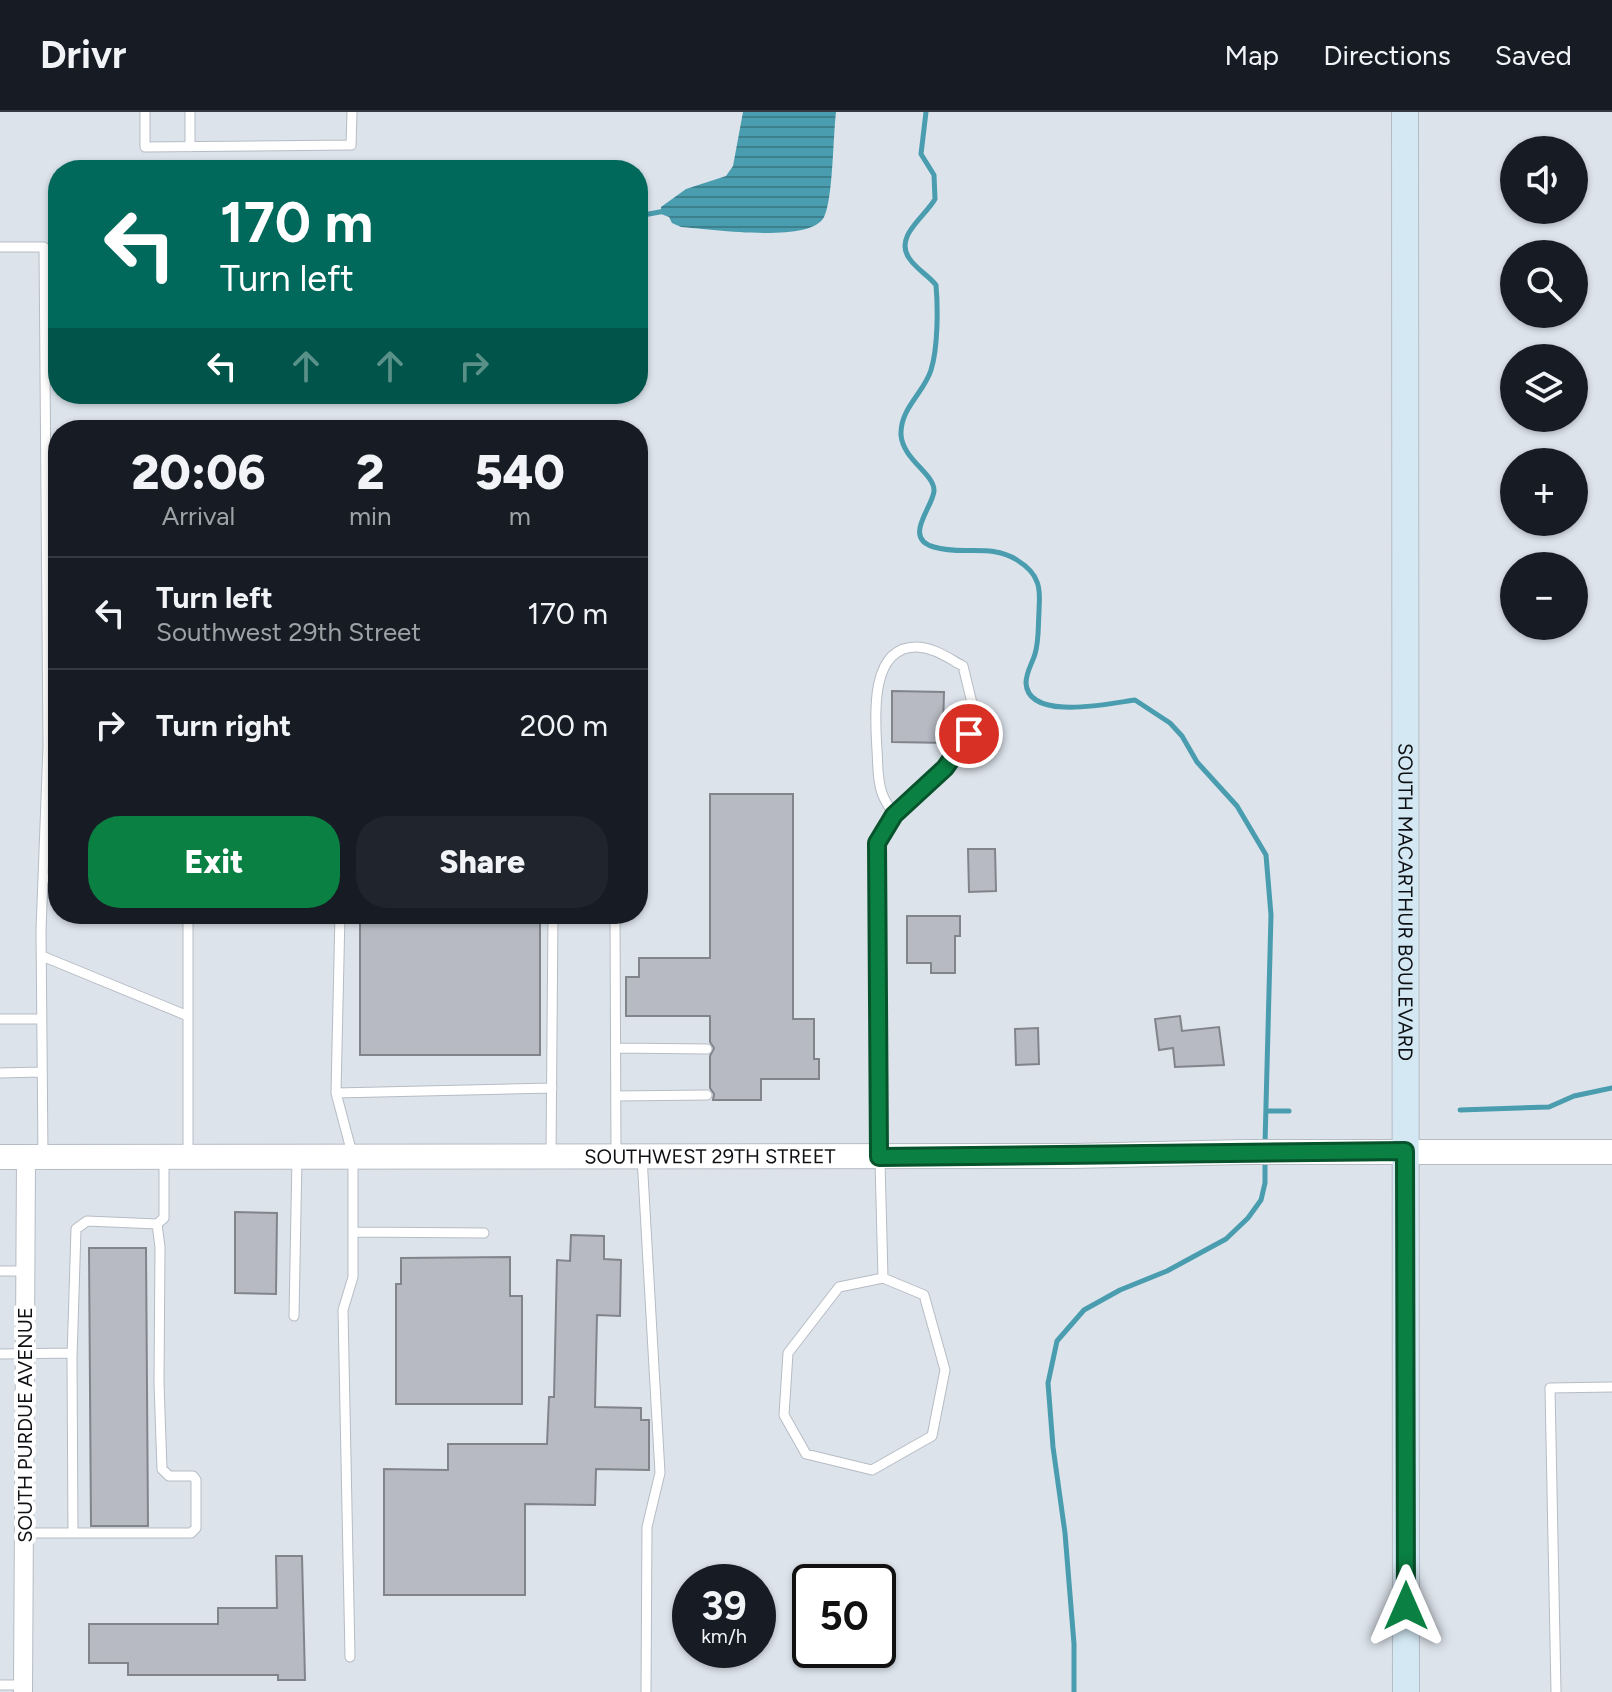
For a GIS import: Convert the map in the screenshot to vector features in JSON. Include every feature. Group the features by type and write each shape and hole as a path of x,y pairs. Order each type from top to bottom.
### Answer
{"main road":[{"name":"SOUTH MACARTHUR BOULEVARD","path":"1405,112 1406,1692"}],"street":[{"name":"SOUTHWEST 29TH STREET","path":"0,1157 879,1157 1244,1152 1612,1152"},
{"name":"SOUTH PURDUE AVENUE","path":"23,1688 26,1271 34,1158"}],"lane":[{"path":"145,112 145,147 351,145 352,112"},
{"path":"190,112 190,147"},
{"path":"0,247 44,247 48,747 41,1072 34,1158"},
{"path":"883,1278 877,843 894,815 945,768 969,734 972,703 963,666 934,650 914,647 892,656 879,679 875,708 878,767 882,793 894,815"},
{"path":"43,878 48,878"},
{"path":"73,1533 72,1353 76,1229 87,1221 157,1224 164,1218 176,1157 188,1016 188,924"},
{"path":"340,924 336,1093 353,1157 353,1277 343,1310 350,1657"},
{"path":"551,1157 553,924"},
{"path":"615,924 616,1157"},
{"path":"42,956 188,1016"},
{"path":"0,1019 41,1019"},
{"path":"616,1048 707,1049"},
{"path":"0,1073 41,1072"},
{"path":"336,1093 552,1088"},
{"path":"616,1096 707,1095"},
{"path":"294,1316 297,1157"},
{"path":"642,1157 660,1473 647,1527 646,1692"},
{"path":"24,1533 191,1533 196,1528 196,1480 193,1476 169,1476 162,1469 160,1247 157,1224"},
{"path":"353,1232 484,1233"},
{"path":"0,1271 26,1271"},
{"path":"883,1278 924,1295 945,1370 932,1436 872,1470 806,1454 784,1415 788,1353 839,1287 883,1278"},
{"path":"0,1354 72,1353"},
{"path":"1556,1692 1550,1388 1612,1387"},
{"path":"0,1685 23,1688"}],"water":[{"path":"743,112 836,112 827,209 815,225 780,233 735,232 681,227 661,214 661,207 686,189 726,176 733,166"}],"building":[{"path":"892,691 944,692 943,728 950,728 949,743 892,742"},
{"path":"710,794 793,794 793,1019 814,1019 814,1059 819,1059 819,1079 761,1079 761,1100 713,1100 710,1056 714,1048 710,1042 710,1016 626,1016 626,977 639,977 639,958 710,958"},
{"path":"968,849 995,849 996,891 969,892"},
{"path":"907,916 960,916 960,936 955,936 955,973 931,973 931,963 907,963"},
{"path":"360,924 540,924 540,1055 360,1055"},
{"path":"1180,1016 1182,1031 1219,1027 1224,1065 1175,1067 1173,1048 1159,1050 1155,1019"},
{"path":"1038,1028 1039,1064 1016,1065 1015,1029"},
{"path":"235,1212 277,1213 276,1294 235,1293"},
{"path":"571,1235 604,1236 604,1259 621,1260 620,1316 597,1315 595,1407 641,1408 641,1420 649,1420 649,1470 596,1469 595,1505 525,1504 525,1595 384,1595 384,1469 448,1470 448,1444 547,1444 549,1397 554,1397 557,1260 570,1261"},
{"path":"89,1248 146,1248 148,1526 91,1526"},
{"path":"510,1257 510,1296 522,1296 522,1404 396,1404 396,1284 401,1284 401,1258"},
{"path":"276,1556 302,1556 305,1680 278,1680 278,1675 128,1675 128,1663 89,1663 89,1624 218,1624 218,1608 277,1608"}],"waterway":[{"path":"926,112 921,154 934,175 935,199 908,234 905,250 912,262 936,285 936,340 931,370 904,417 901,435 907,452 933,485 934,491 922,522 920,537 925,543 944,549 997,552 1026,567 1036,578 1039,593 1037,644 1026,679 1030,695 1041,703 1073,707 1135,700 1170,723 1182,736 1197,762 1237,806 1266,855 1271,915 1265,1144"},
{"path":"648,214 665,211"},
{"path":"1460,1110 1549,1107 1574,1096 1612,1088"},
{"path":"1267,1111 1289,1111"},
{"path":"1074,1692 1074,1644 1065,1533 1048,1383 1057,1341 1084,1310 1226,1239 1261,1200 1265,1158"}],"route":[{"path":"969,734 945,768 894,815 877,843 879,1157 1405,1151 1406,1606"}]}
